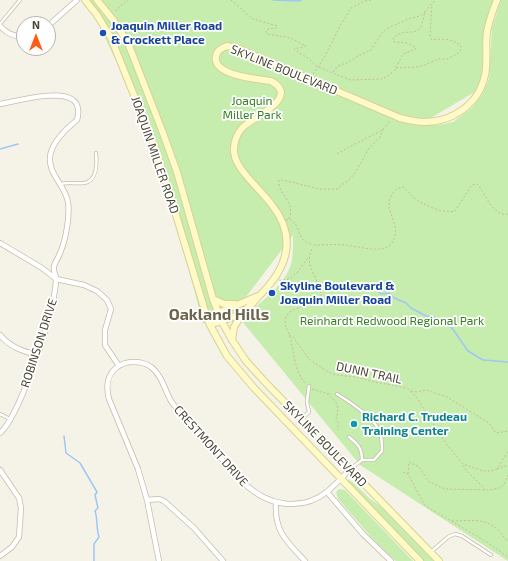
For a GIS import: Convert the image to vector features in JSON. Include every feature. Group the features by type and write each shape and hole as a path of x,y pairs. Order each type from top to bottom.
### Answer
{"main road":[{"name":"JOAQUIN MILLER ROAD","path":"85,0 97,15 111,38 149,133 164,174 207,318"},
{"name":"JOAQUIN MILLER ROAD","path":"97,0 110,14 128,44 168,146 218,313"},
{"name":"SKYLINE BOULEVARD","path":"210,324 243,312 276,278 283,265 286,254 286,242 282,222 272,204 238,165 234,149 235,139 245,125 274,106 278,102 281,95 279,89 271,81 234,74 222,70 217,64 216,57 219,50 223,47 231,46 392,115 415,122 435,122 455,115 470,104 479,91 486,69 487,32 497,0"},
{"name":"SKYLINE BOULEVARD","path":"261,294 207,318 221,345 234,365 254,388 420,561"},
{"path":"213,299 224,304 239,304"},
{"path":"232,340 234,327 243,312"},
{"name":"SKYLINE BOULEVARD","path":"218,313 232,340 246,361 301,420 439,561"}],"street":[{"path":"56,19 77,0"},
{"path":"0,25 5,32 16,37"},
{"name":"ROBINSON DRIVE","path":"0,104 45,96 60,96 74,100 78,105 77,120 56,142 51,152 49,162 51,170 60,184 68,202 68,217 61,251 54,267 56,279 52,304 37,355 18,405 0,433"},
{"path":"0,243 42,268 56,279 84,285 97,291 107,300 111,309 105,330 105,345 119,366 114,369 108,378 106,388 109,399 138,469 147,500 159,561"},
{"path":"0,335 6,343 15,348 37,355"},
{"name":"CRESTMONT DRIVE","path":"119,366 127,362 143,363 150,366 157,373 172,403 180,414 246,485 256,494 276,503 305,502 327,492 350,469"},
{"path":"0,470 19,498 21,508 19,537 12,548 1,559"},
{"path":"327,492 363,534 391,561"},
{"path":"147,500 159,499 164,501 194,528 223,561"},
{"path":"276,503 275,512 277,524 284,536 305,561"}],"lane":[{"path":"0,25 20,0"},
{"path":"60,184 86,183 90,180 97,166 96,153"},
{"path":"301,420 309,412 307,402 309,386"},
{"path":"337,394 370,419 377,427 381,438 382,451 374,460 362,460 350,469"},
{"path":"0,414 10,419"},
{"path":"349,437 360,447 362,460"},
{"path":"431,553 448,538 455,534 462,536 491,555"}],"path":[{"path":"110,14 128,0"},
{"path":"231,0 253,19 277,26 275,29 268,29 266,31 267,34 291,38 306,46 304,48 294,49 309,59 316,66 350,80 382,79 396,68 403,54 416,49 407,42 394,42 393,39 400,33 420,29 426,10"},
{"path":"306,78 312,74 316,66 324,58 337,31 351,8 372,0"},
{"path":"332,72 338,66 350,62 356,57 371,50 381,34 388,28 408,19 420,16 435,0"},
{"path":"396,68 410,68 425,65 438,59 447,59 457,54 461,50 461,46 452,41 444,39 432,40 430,36 432,4"},
{"path":"337,154 383,129 390,122 392,115"},
{"path":"282,222 289,219 291,207 280,188 278,182 279,180 319,189 337,189 354,174 368,148 380,137 383,129"},
{"path":"289,219 297,224 301,237 314,246 344,245 376,249 385,248 391,245 394,240 395,225 388,203 390,196 397,189 403,187 422,203 433,208 450,212 455,211 472,185 477,184 480,186 498,213 504,215 508,214"},
{"path":"276,278 281,281 288,280 294,276 309,258 314,246"},
{"path":"309,258 321,293 321,298 319,302 313,305 300,307 289,313 285,323 300,378 309,386 333,398 338,406 336,419 338,423 338,430"},
{"name":"DUNN TRAIL","path":"289,334 293,337 309,359 328,372 336,375 357,377 374,382 398,386 410,391 421,404 450,450 463,464 472,468 487,471 508,465"},
{"path":"410,391 417,392 426,390 447,397 489,423 496,433 508,431"},
{"path":"327,394 337,394"},
{"path":"497,469 508,451"},
{"path":"508,475 502,487 495,489 450,490 438,487 429,482 419,466 409,462 408,474 424,504 487,542 508,557"},
{"path":"463,464 468,472 485,489"},
{"path":"468,472 472,468"},
{"path":"403,472 408,474"},
{"path":"451,521 487,523 497,529 508,542"}],"green space":[{"path":"83,0 497,0 492,15 483,87 419,125 438,125 453,122 472,108 482,95 489,79 492,28 501,0 508,0 508,561 360,465 241,320 271,293 285,277 292,260 293,235 236,310 203,324 181,238 157,159 128,86 92,10"},
{"path":"349,480 380,506 434,561 424,561 347,481"},
{"path":"339,489 345,490 413,561 396,561 373,539 338,499 336,492"}],"waterway":[{"path":"273,0 301,0"},
{"path":"0,149 18,144"},
{"path":"374,288 381,294 389,293 394,298 406,303 411,308 426,316 434,317 452,328 468,351 483,360 508,362"},
{"path":"64,436 66,453 80,463 97,492 95,495 98,508 95,511 99,537 94,544 94,561"}],"place":[{"name":"Joaquin Miller Road & Crockett Place","path":"103,33"},
{"name":"Skyline Boulevard & Joaquin Miller Road","path":"272,293"},
{"name":"Richard C. Trudeau Training Center","path":"354,424"}],"district":[{"name":"Oakland Hills","path":"219,315"}],"park label":[{"name":"Joaquin Miller Park","path":"252,108"},
{"name":"Reinhardt Redwood Regional Park","path":"392,321"}]}
